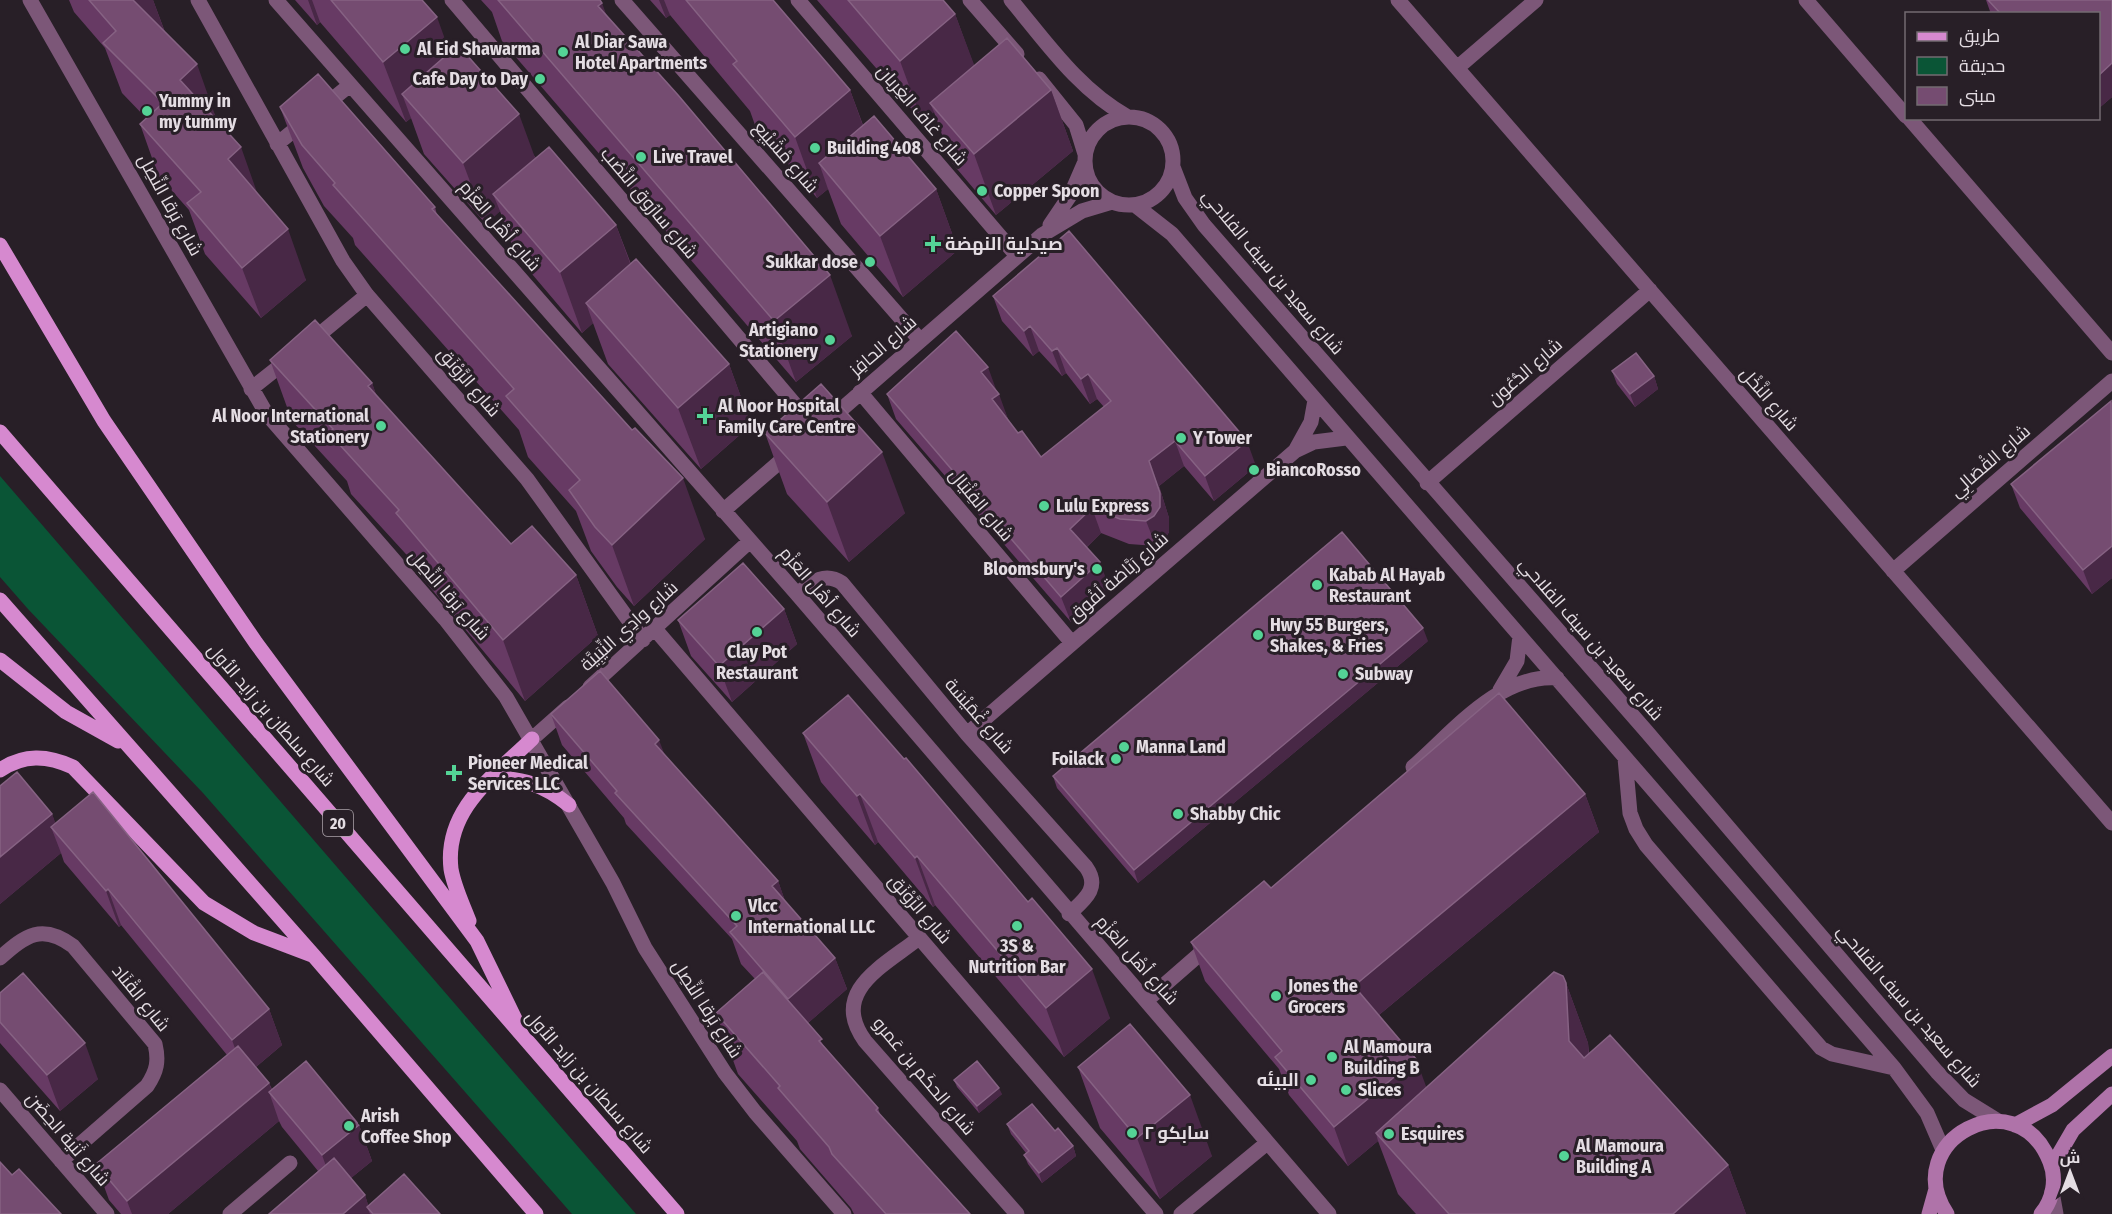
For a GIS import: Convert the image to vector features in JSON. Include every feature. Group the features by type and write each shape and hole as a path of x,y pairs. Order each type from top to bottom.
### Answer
{"main road":[{"path":"0,244 104,421 166,513 256,643 477,941"},
{"name":"شارع سلطان بن زايد الأول","path":"0,432 677,1214"},
{"path":"0,600 314,956 536,1214"},
{"path":"0,660 66,712 124,743"},
{"path":"525,1038 477,941 457,891 451,870 451,849 454,828 463,809 476,792 532,739"},
{"path":"0,770 17,761 38,757 56,760 73,767 204,903 254,933 314,956"},
{"path":"492,778 513,778 533,783 552,792 569,805"},
{"path":"2015,1125 2070,1092 2112,1056"},
{"path":"2052,1166 2073,1130 2112,1094"},
{"path":"1929,1214 1936,1189 1936,1169 1943,1150 1957,1134 1977,1124 1998,1121 2015,1125 2038,1141 2052,1166 2052,1192 2041,1214"},
{"path":"1936,1189 1947,1214"}],"street":[{"name":"شارع بَرقا النِّصِل","path":"30,0 251,389 284,437 477,657 532,739 645,948 725,1073 755,1112 844,1214"},
{"name":"شارع الرَّوْنَق","path":"198,0 325,232 367,296 527,479 643,640"},
{"name":"شارع أهْل العَزْم","path":"276,0 797,594 1069,914 1147,1000 1329,1214"},
{"name":"شارع سارُوق النَّصُب","path":"452,0 808,438"},
{"name":"شارع مْشَيْبِع","path":"622,0 920,340"},
{"name":"شارع غاف الغِربان","path":"798,0 1017,256"},
{"path":"970,0 1076,125 1095,191 1112,202 1135,205 1149,201 1161,192 1169,180 1173,167 1173,154 1162,132 1153,123 1128,117 1103,102 1082,83 1011,0"},
{"name":"شارع النَّخْل","path":"1398,0 2112,823"},
{"path":"1457,68 1536,0"},
{"path":"1806,0 1905,114"},
{"path":"277,144 350,85"},
{"path":"1084,159 1091,137 1101,126 1114,119 1128,117"},
{"path":"1911,120 2112,353"},
{"name":"شارع الحافِز","path":"1042,235 1062,208 1084,159"},
{"name":"شارع سعيد بن سيف الفلاحي","path":"1173,167 1193,212 1427,483 1647,732 1937,1072 1964,1100 1998,1121"},
{"name":"شارع الحافِز","path":"723,511 1042,235 1082,211 1112,202"},
{"path":"1135,205 1172,234 1346,438 1894,1068 1924,1107 1943,1150"},
{"name":"شارع الدُّعُون","path":"1427,483 1650,290"},
{"path":"251,389 367,296"},
{"name":"شارع القْصَالِي","path":"1893,571 2112,381"},
{"name":"شارع الفِنْيَال","path":"860,392 1072,643"},
{"name":"شارع رَبَّاضة لُفُوق","path":"1295,451 1311,422 1315,400"},
{"name":"شارع رَبَّاضة لُفُوق","path":"967,734 1295,451 1314,442 1346,438"},
{"name":"شارع وادِي النِّيَبِيَّة","path":"532,739 750,541"},
{"name":"شارع غْمَيْسَة","path":"797,594 822,578 836,579 842,583 967,734 1090,873 1093,880 1090,893 1069,914"},
{"name":"شارع الرَّوْنَق","path":"655,629 1156,1214"},
{"path":"1498,693 1517,661 1520,636"},
{"path":"1404,776 1498,693 1532,678 1557,678"},
{"path":"1625,758 1628,801 1636,829 1676,882 1821,1048 1832,1054 1894,1068"},
{"name":"شارع القْنَاد","path":"0,958 20,940 33,934 48,933 62,938 73,946 155,1044 159,1059 156,1073 147,1086 61,1161"},
{"path":"1147,1000 1223,933"},
{"name":"شارع الحكَم بن عَمرو","path":"919,938 858,989 851,1010 853,1021 865,1041 1017,1214"},
{"name":"شارع ثَنية الحِضَن","path":"0,1090 107,1214"},
{"path":"1181,1214 1267,1143"},
{"path":"230,1214 290,1163"},
{"path":"2052,1192 2056,1214"}],"green space":[{"path":"0,476 636,1214 572,1214 203,793 0,577"}],"building":[{"path":"89,0 133,0 197,64 180,80 241,147 228,159 288,229 242,268 187,203 201,192 140,124 163,103 103,43 116,31"},
{"path":"331,0 422,0 437,17 383,62"},
{"path":"498,0 600,0 602,3 598,6 678,95 830,275 774,321"},
{"path":"686,0 773,0 850,90 795,137 733,64 737,61"},
{"path":"848,0 943,0 955,14 900,61"},
{"path":"1988,0 2112,0 2112,63 2100,74 2100,12 1999,12"},
{"path":"1007,38 1051,90 974,154 930,103"},
{"path":"458,45 519,114 463,163 402,94"},
{"path":"318,74 435,207 432,209 632,430 635,428 683,478 612,545 595,527 569,490 580,480 506,396 514,389 333,185 335,183 302,145 280,107"},
{"path":"874,116 936,189 880,236 819,163"},
{"path":"549,147 616,225 560,272 493,194"},
{"name":"Y Tower","path":"1069,231 1247,441 1205,476 1175,441 1149,461 1160,493 1160,507 1154,516 1146,521 1120,519 1092,508 1070,529 1100,562 1061,597 887,394 956,331 988,367 981,372 999,394 992,399 1018,433 1022,431 1041,457 1111,401 1088,374 1081,379 1057,348 1052,351 1030,326 1024,331 993,296"},
{"path":"636,259 729,364 678,408 586,303"},
{"path":"315,320 372,383 368,386 511,544 532,526 576,575 503,640 396,513 399,510 329,433 333,429 270,360"},
{"path":"1636,353 1654,376 1630,394 1612,371"},
{"path":"821,384 882,452 827,502 765,433"},
{"path":"2111,401 2112,546 2083,570 2011,484"},
{"path":"1342,532 1423,628 1134,870 1053,776"},
{"path":"743,563 784,609 719,666 678,620"},
{"path":"600,671 659,740 655,744 778,881 772,886 835,958 788,999 730,932 737,926 615,793 617,791 551,714"},
{"path":"1499,693 1585,794 1354,986 1416,1059 1334,1127 1275,1057 1282,1051 1191,942 1264,881 1271,888"},
{"path":"848,695 904,759 906,758 1028,902 1032,898 1092,969 1046,1008 917,856 915,858 860,794 857,796 803,733"},
{"path":"17,772 52,814 0,857 0,786"},
{"path":"93,792 269,1009 232,1040 108,889 106,891 51,827"},
{"path":"763,972 822,1039 819,1041 878,1108 876,1110 970,1214 886,1214 832,1154 829,1147 778,1088 780,1086 716,1013"},
{"path":"1554,972 1563,976 1566,983 1569,1041 1584,1058 1610,1035 1728,1165 1673,1214 1449,1214 1376,1133"},
{"path":"23,973 85,1043 47,1075 0,1022 0,993"},
{"path":"1130,1024 1190,1095 1137,1138 1078,1067"},
{"path":"238,1046 269,1083 127,1201 96,1164"},
{"path":"306,1061 359,1125 322,1155 269,1092"},
{"path":"977,1061 999,1088 977,1106 954,1080"},
{"path":"1032,1104 1055,1131 1058,1128 1073,1146 1039,1173 1024,1155 1029,1151 1007,1124"},
{"path":"334,1158 365,1195 343,1214 269,1214"},
{"path":"0,1162 12,1175 19,1169 61,1214 0,1214"},
{"path":"404,1174 440,1214 373,1214 367,1207"}],"place":[{"name":"Al Eid Shawarma","path":"405,49"},
{"name":"Al Diar Sawa Hotel Apartments","path":"563,52"},
{"name":"Cafe Day to Day","path":"540,79"},
{"name":"Yummy in my tummy","path":"147,111"},
{"name":"Building 408","path":"815,148"},
{"name":"Live Travel","path":"641,157"},
{"name":"Copper Spoon","path":"982,191"},
{"name":"صيدلية النهضة","path":"933,244"},
{"name":"Sukkar dose","path":"870,262"},
{"name":"Artigiano Stationery","path":"830,340"},
{"name":"Al Noor Hospital Family Care Centre","path":"705,416"},
{"name":"Al Noor International Stationery","path":"381,426"},
{"name":"Y Tower","path":"1181,438"},
{"name":"BiancoRosso","path":"1254,470"},
{"name":"Lulu Express","path":"1044,506"},
{"name":"Bloomsbury's","path":"1097,569"},
{"name":"Kabab Al Hayab Restaurant","path":"1317,585"},
{"name":"Clay Pot Restaurant","path":"757,632"},
{"name":"Hwy 55 Burgers, Shakes, & Fries","path":"1258,635"},
{"name":"Subway","path":"1343,674"},
{"name":"Manna Land","path":"1124,747"},
{"name":"Foilack","path":"1116,759"},
{"name":"Pioneer Medical Services LLC","path":"454,773"},
{"name":"Shabby Chic","path":"1178,814"},
{"name":"Vlcc International LLC","path":"736,916"},
{"name":"3S & Nutrition Bar","path":"1017,926"},
{"name":"Jones the Grocers","path":"1276,996"},
{"name":"Al Mamoura Building B","path":"1332,1057"},
{"name":"البيئه","path":"1311,1080"},
{"name":"Slices","path":"1346,1090"},
{"name":"Arish Coffee Shop","path":"349,1126"},
{"name":"سابكو ٢","path":"1132,1133"},
{"name":"Esquires","path":"1389,1134"},
{"name":"Al Mamoura Building A","path":"1564,1156"}]}
